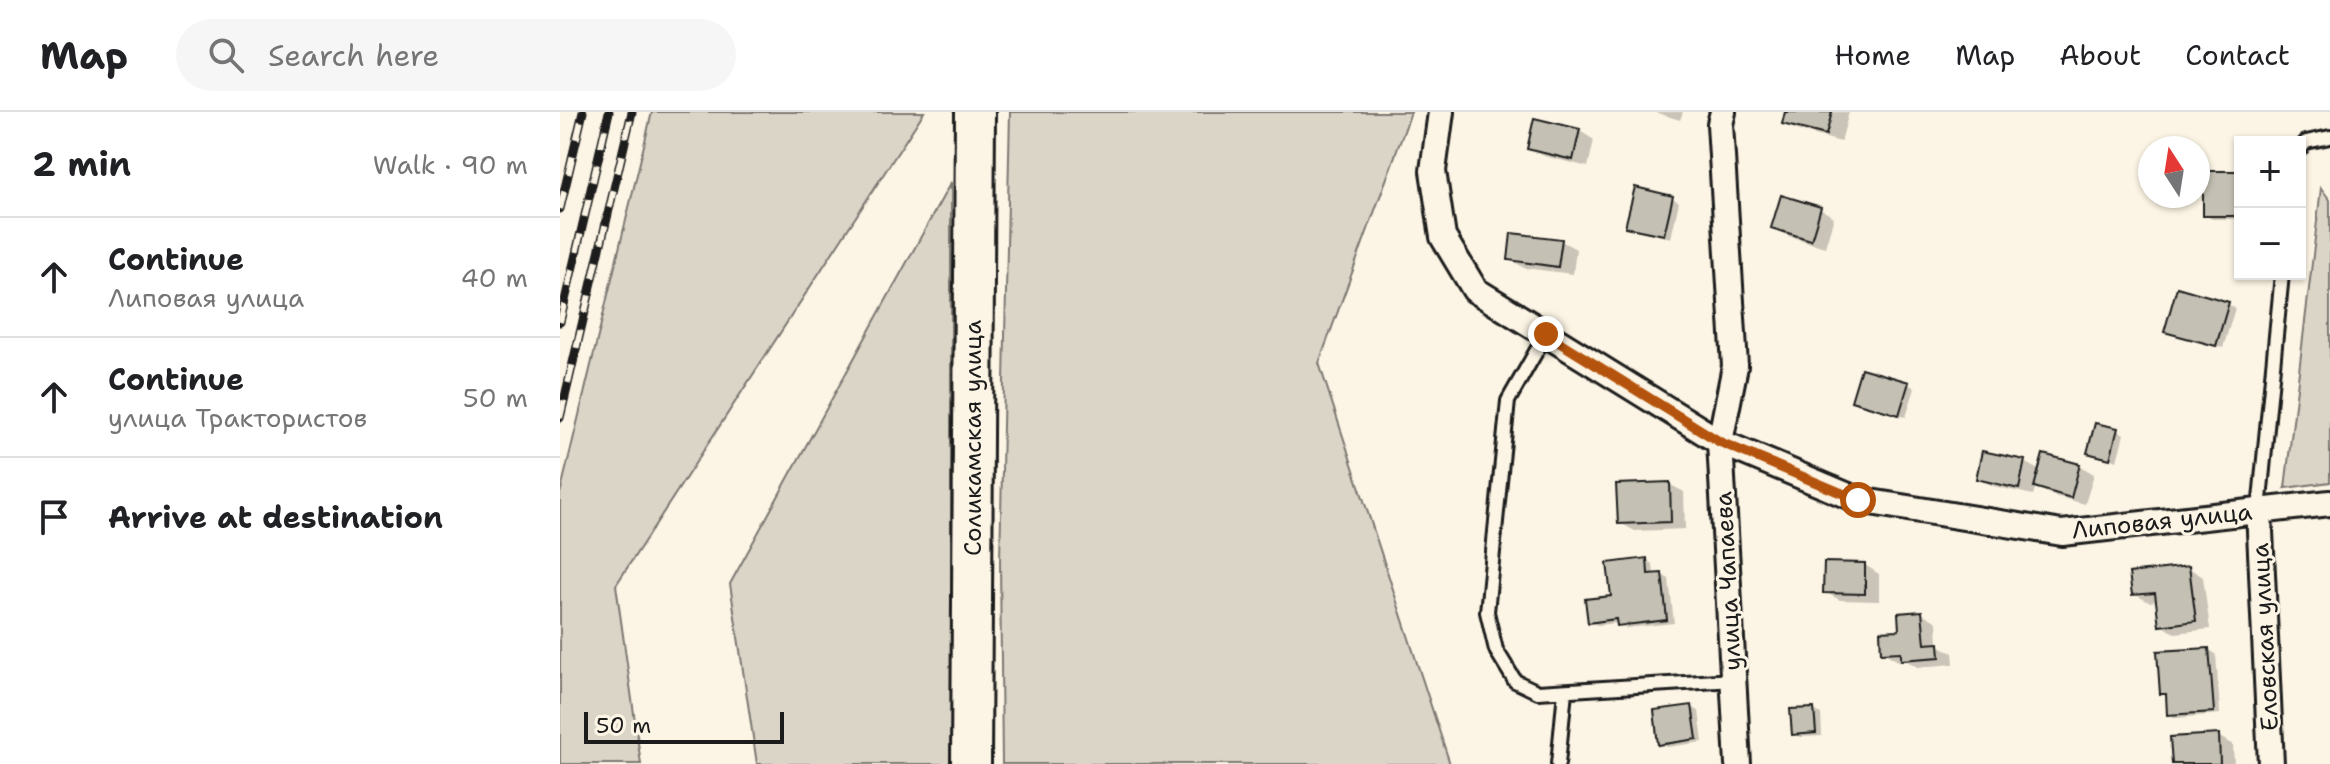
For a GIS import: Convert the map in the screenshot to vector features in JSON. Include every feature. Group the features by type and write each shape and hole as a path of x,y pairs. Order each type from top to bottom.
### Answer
{"main road":[{"name":"Соликамская улица","path":"971,764 975,112"}],"street":[{"name":"Липовая улица","path":"1441,112 1433,171 1443,237 1475,290 1720,442 1858,500 2062,533 2330,503"},
{"name":"улица Чапаева","path":"1723,112 1720,124 1735,366 1720,442 1738,764"},
{"name":"Еловская улица","path":"2259,510 2271,764"}],"lane":[{"path":"2306,142 2330,137"},
{"path":"2259,510 2281,280"},
{"path":"1546,334 1508,401 1487,612 1496,650 1515,681 1538,692 1734,680"},
{"path":"1558,764 1565,691"}],"shaded area":[{"path":"652,112 924,112 616,585 641,764 560,764 560,494"},
{"path":"1010,112 1411,112 1319,363 1450,764 1002,764 1000,561"},
{"path":"951,182 951,764 757,764 730,584"},
{"path":"2321,188 2330,200 2330,482 2285,488"}],"building":[{"path":"1785,112 1832,112 1826,135 1782,124"},
{"path":"1534,118 1580,129 1573,160 1527,149"},
{"path":"2210,171 2234,171 2234,216 2203,216 2203,208 2210,208"},
{"path":"1635,187 1673,196 1664,235 1625,227"},
{"path":"1781,195 1821,207 1811,240 1771,228"},
{"path":"1511,233 1562,239 1558,267 1508,260"},
{"path":"2177,287 2229,302 2216,346 2164,332"},
{"path":"1861,368 1909,382 1899,415 1851,401"},
{"path":"2095,423 2118,428 2110,459 2087,453"},
{"path":"1982,451 2025,460 2019,489 1976,479"},
{"path":"2043,454 2080,464 2071,498 2034,487"},
{"path":"1670,482 1671,522 1618,524 1616,484"},
{"path":"1647,558 1648,574 1662,573 1667,620 1617,626 1616,619 1588,623 1585,599 1611,596 1607,563"},
{"path":"1824,562 1865,563 1865,594 1823,593"},
{"path":"2189,566 2196,621 2159,626 2155,593 2132,595 2129,573"},
{"path":"1922,611 1925,644 1939,643 1940,657 1901,660 1901,652 1881,653 1880,631 1899,630 1898,613"},
{"path":"2209,648 2214,712 2167,715 2166,694 2160,694 2157,651"},
{"path":"1692,705 1697,739 1658,745 1654,710"},
{"path":"1814,708 1816,733 1792,735 1790,709"},
{"path":"2219,734 2220,764 2172,764 2170,737"}],"railway":[{"path":"560,209 583,112"},
{"path":"560,322 609,112"},
{"path":"560,418 632,112"}],"route":[{"path":"1546,334 1720,442 1858,500"}]}
